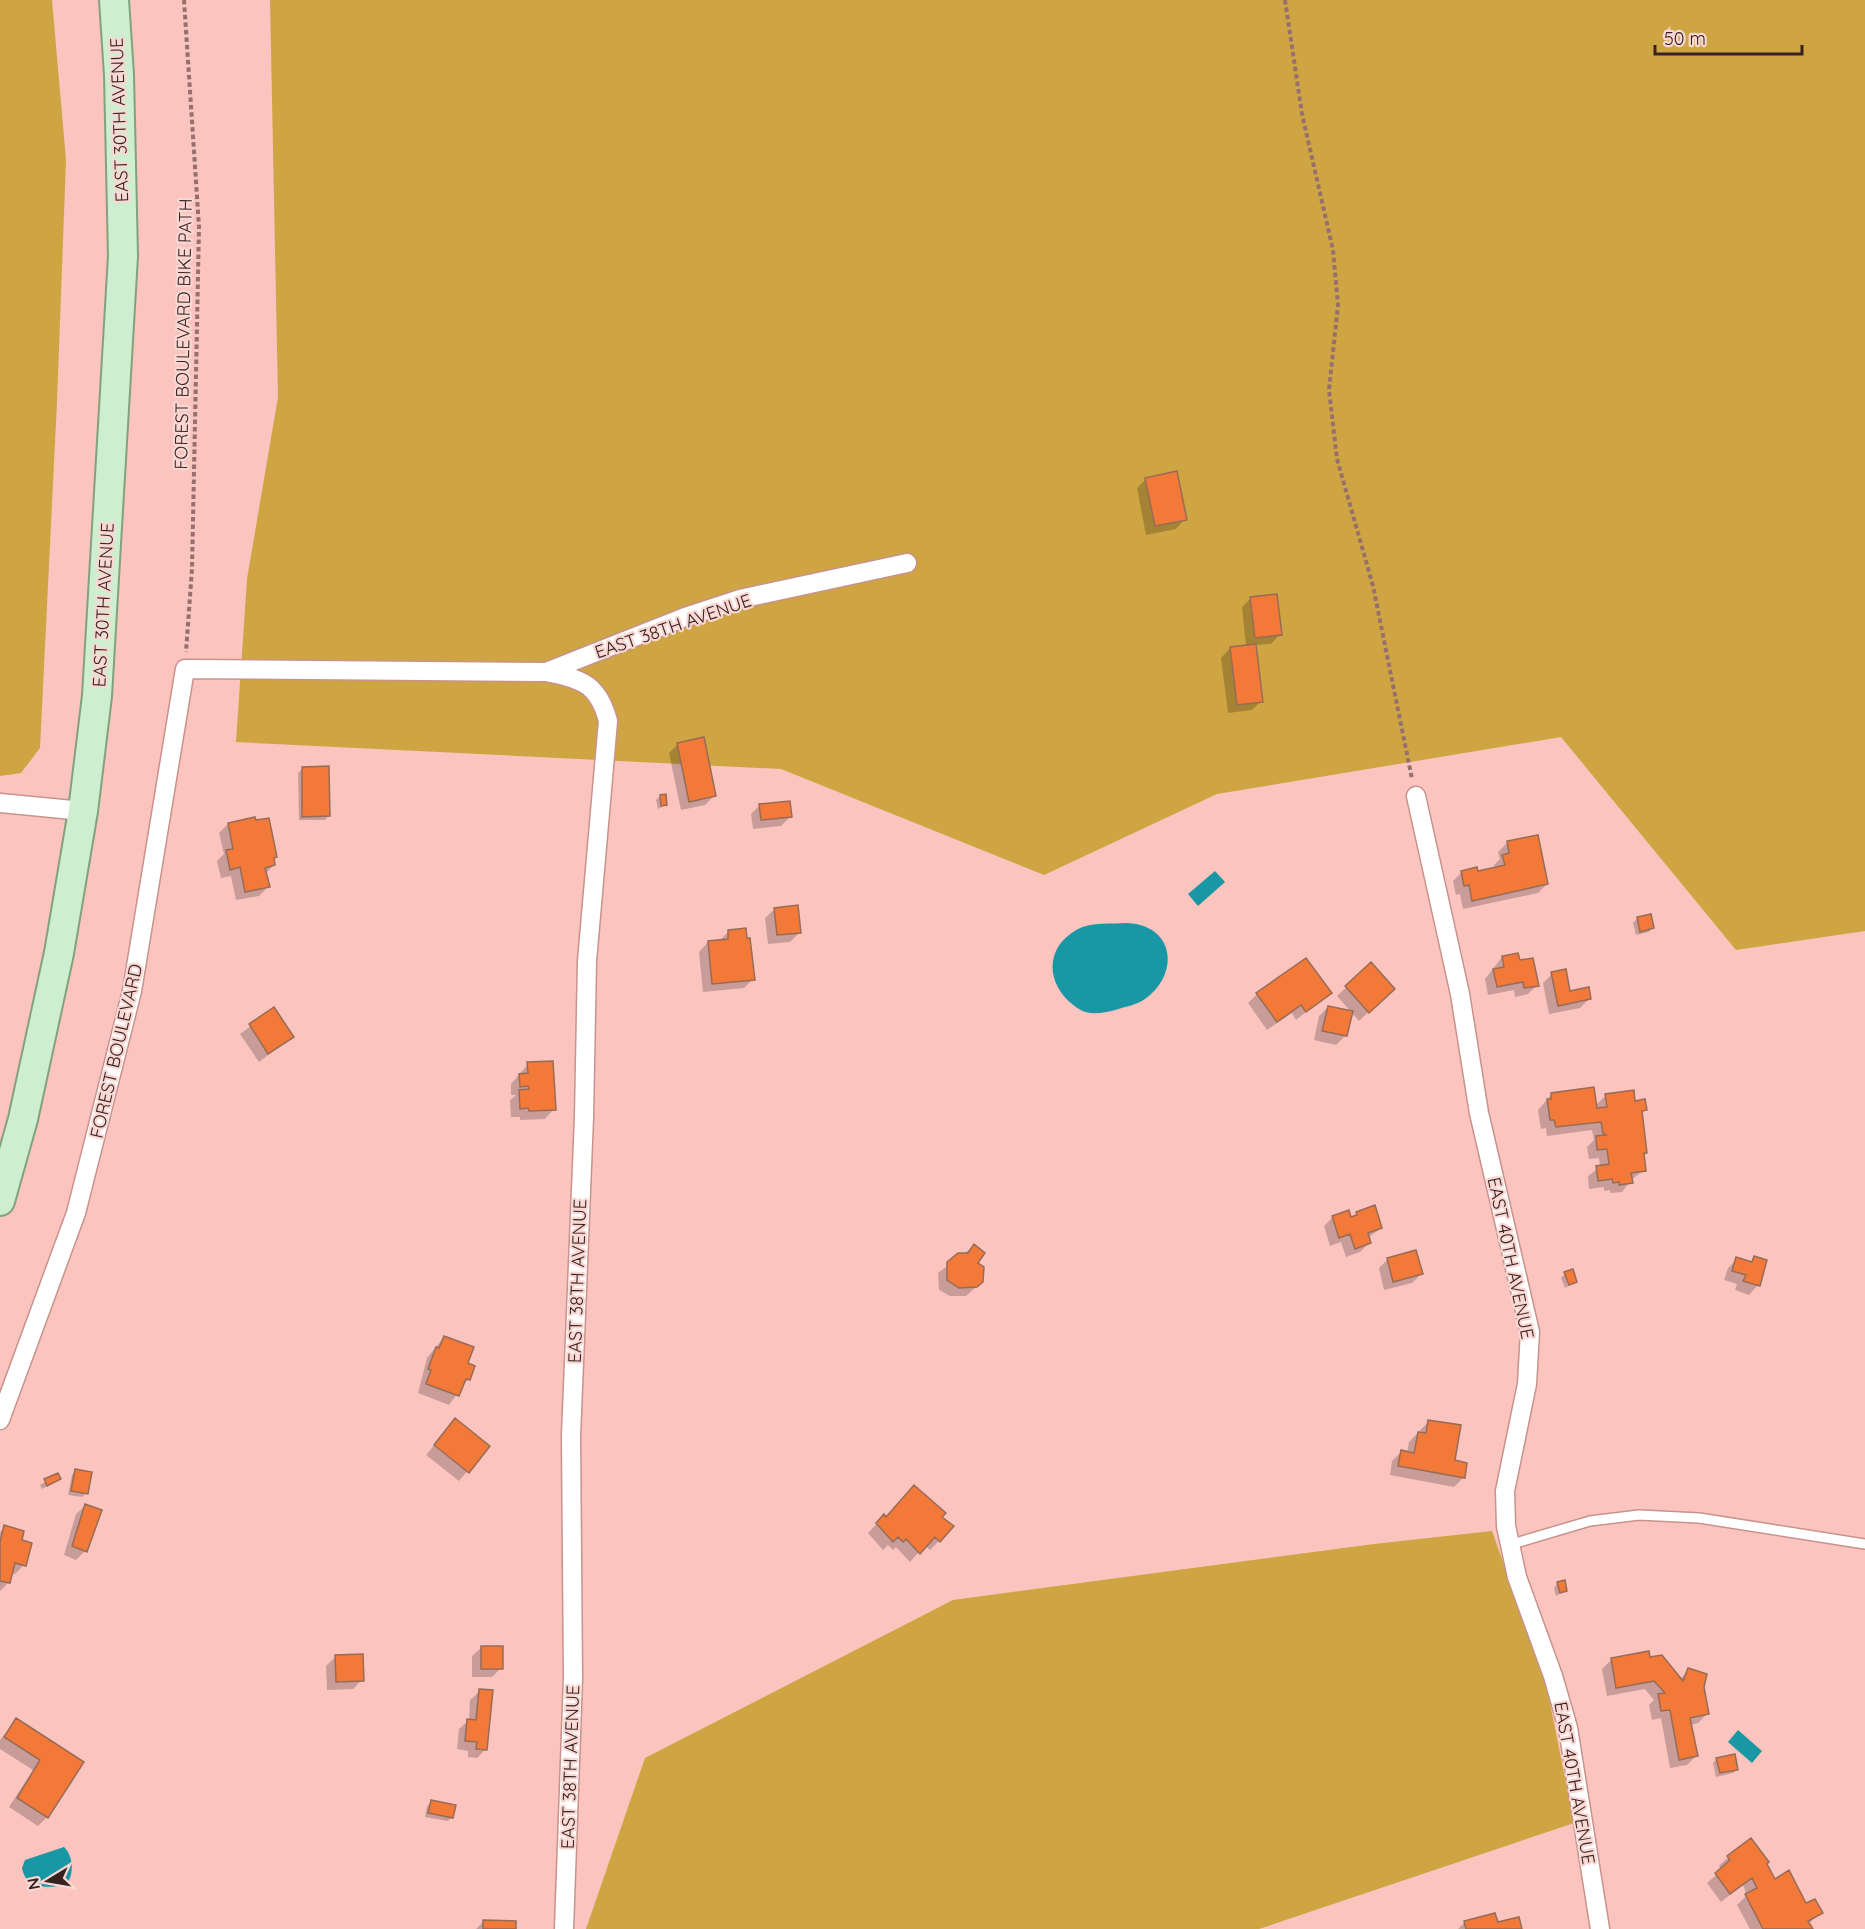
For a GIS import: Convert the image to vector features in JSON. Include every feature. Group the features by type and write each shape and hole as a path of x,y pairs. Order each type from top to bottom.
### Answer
{"main road":[{"name":"EAST 30TH AVENUE","path":"0,1201 23,1119 58,953 83,811 97,696 123,256 119,75 114,0"}],"street":[{"name":"EAST 38TH AVENUE","path":"546,672 685,617 740,599 907,563"},
{"name":"EAST 38TH AVENUE","path":"184,669 546,672 584,682 603,703 608,721 587,961 584,1117 571,1433 573,1681 564,1929"},
{"name":"FOREST BOULEVARD","path":"0,1420 76,1213 132,991 184,669"},
{"name":"EAST 40TH AVENUE","path":"1416,796 1460,994 1479,1113 1530,1332 1527,1384 1505,1491 1504,1513 1509,1545 1568,1728 1600,1929"},
{"path":"0,803 83,811"}],"lane":[{"path":"1509,1545 1590,1521 1639,1515 1699,1518 1865,1544"}],"path":[{"name":"FOREST BOULEVARD BIKE PATH","path":"184,0 200,227 192,569 184,669"},
{"path":"1285,0 1302,114 1333,250 1338,305 1329,390 1337,459 1373,586 1416,796"}],"shaded area":[{"path":"0,0 52,0 66,160 40,748 21,773 0,776"},
{"path":"270,0 1865,0 1865,931 1736,950 1561,737 1217,794 1044,875 781,769 236,742 247,579 278,397"},
{"path":"1492,1531 1546,1683 1574,1823 1259,1929 586,1929 645,1758 953,1600 1374,1544"}],"water":[{"path":"1215,871 1225,882 1198,906 1188,894"},
{"path":"1127,923 1143,926 1155,932 1163,941 1167,952 1164,977 1156,989 1138,1003 1101,1013 1079,1009 1068,1001 1055,980 1054,958 1058,947 1066,937 1083,927 1096,924"},
{"path":"1738,1730 1762,1751 1752,1763 1728,1742"},
{"path":"64,1847 70,1855 72,1866 66,1885 45,1887 28,1880 22,1868 25,1860"}],"building":[{"path":"1177,471 1187,520 1155,526 1145,478"},
{"path":"1277,594 1282,635 1255,638 1250,597"},
{"path":"1256,644 1263,702 1237,705 1230,647"},
{"path":"704,737 716,796 689,802 677,743"},
{"path":"329,766 330,816 302,817 302,767"},
{"path":"666,794 667,805 661,806 660,795"},
{"path":"790,801 792,817 761,820 759,804"},
{"path":"255,817 256,820 269,818 277,857 274,858 275,865 265,868 270,887 245,892 240,867 230,870 226,850 233,849 228,823"},
{"path":"1538,835 1548,884 1472,901 1469,885 1464,886 1461,871 1477,867 1478,871 1505,865 1502,855 1509,853 1507,841"},
{"path":"798,905 801,933 777,935 774,908"},
{"path":"1651,914 1654,928 1640,932 1637,917"},
{"path":"746,928 747,938 750,938 755,980 712,984 708,941 728,939 728,930"},
{"path":"1518,953 1520,960 1533,958 1539,986 1524,988 1523,982 1497,987 1493,969 1504,967 1502,956"},
{"path":"1306,958 1332,993 1306,1012 1301,1005 1277,1022 1256,993"},
{"path":"1371,962 1395,989 1369,1013 1345,986"},
{"path":"1566,969 1570,991 1589,987 1591,999 1558,1006 1551,972"},
{"path":"1328,1006 1353,1011 1347,1036 1322,1031"},
{"path":"274,1007 294,1037 268,1054 249,1024"},
{"path":"553,1061 556,1110 520,1109 519,1090 529,1089 528,1086 520,1087 519,1074 528,1073 527,1062"},
{"path":"1594,1087 1597,1108 1607,1107 1605,1094 1634,1090 1635,1101 1645,1099 1647,1110 1642,1111 1647,1153 1644,1153 1646,1171 1631,1173 1633,1183 1619,1185 1619,1182 1613,1183 1612,1179 1598,1181 1596,1166 1609,1164 1607,1149 1597,1150 1596,1136 1606,1135 1603,1133 1601,1122 1556,1127 1554,1120 1550,1120 1547,1099 1551,1099 1551,1093"},
{"path":"1375,1205 1382,1228 1368,1233 1371,1243 1355,1249 1350,1234 1339,1238 1332,1216 1349,1210 1351,1217 1357,1215 1356,1212"},
{"path":"974,1244 985,1253 978,1263 984,1267 983,1282 977,1287 959,1288 947,1280 947,1262 958,1253 968,1253"},
{"path":"1416,1250 1423,1274 1393,1282 1387,1258"},
{"path":"1754,1256 1767,1260 1760,1286 1743,1281 1746,1275 1732,1271 1736,1257 1752,1262"},
{"path":"1573,1269 1577,1282 1569,1285 1564,1272"},
{"path":"444,1336 474,1347 468,1363 475,1366 470,1380 466,1379 459,1396 426,1384 431,1370 428,1369 436,1347 439,1348"},
{"path":"455,1418 490,1446 469,1473 434,1445"},
{"path":"1428,1420 1461,1425 1455,1460 1467,1463 1465,1478 1398,1466 1401,1450 1414,1453 1418,1432 1426,1433"},
{"path":"75,1469 92,1472 88,1494 71,1491"},
{"path":"58,1473 61,1479 47,1486 44,1479"},
{"path":"914,1485 946,1513 942,1517 954,1526 940,1542 935,1537 920,1554 906,1539 903,1542 898,1537 893,1542 876,1523 884,1514 886,1517"},
{"path":"85,1504 102,1510 87,1552 72,1546"},
{"path":"4,1525 24,1531 22,1540 32,1543 26,1566 15,1563 10,1583 0,1581 0,1542"},
{"path":"1565,1580 1567,1591 1560,1593 1557,1582"},
{"path":"481,1646 503,1646 503,1669 481,1669"},
{"path":"1649,1651 1650,1657 1662,1655 1683,1681 1688,1668 1707,1674 1704,1687 1709,1714 1690,1718 1698,1756 1679,1760 1670,1710 1661,1711 1658,1694 1665,1693 1654,1681 1616,1688 1611,1658"},
{"path":"363,1654 364,1681 336,1682 335,1655"},
{"path":"479,1689 493,1690 487,1750 476,1749 477,1742 465,1741 467,1719 476,1720"},
{"path":"16,1718 84,1762 48,1818 17,1798 40,1760 4,1737"},
{"path":"1735,1754 1738,1770 1720,1773 1716,1758"},
{"path":"431,1800 456,1805 453,1818 428,1813"},
{"path":"1751,1838 1769,1862 1767,1864 1775,1879 1789,1870 1806,1903 1815,1899 1823,1913 1808,1921 1813,1929 1763,1929 1745,1894 1757,1888 1752,1878 1730,1894 1715,1873 1730,1860 1727,1856"},
{"path":"1495,1913 1498,1922 1519,1917 1522,1929 1466,1929 1464,1921"},
{"path":"483,1920 516,1921 516,1929 483,1929"}]}
